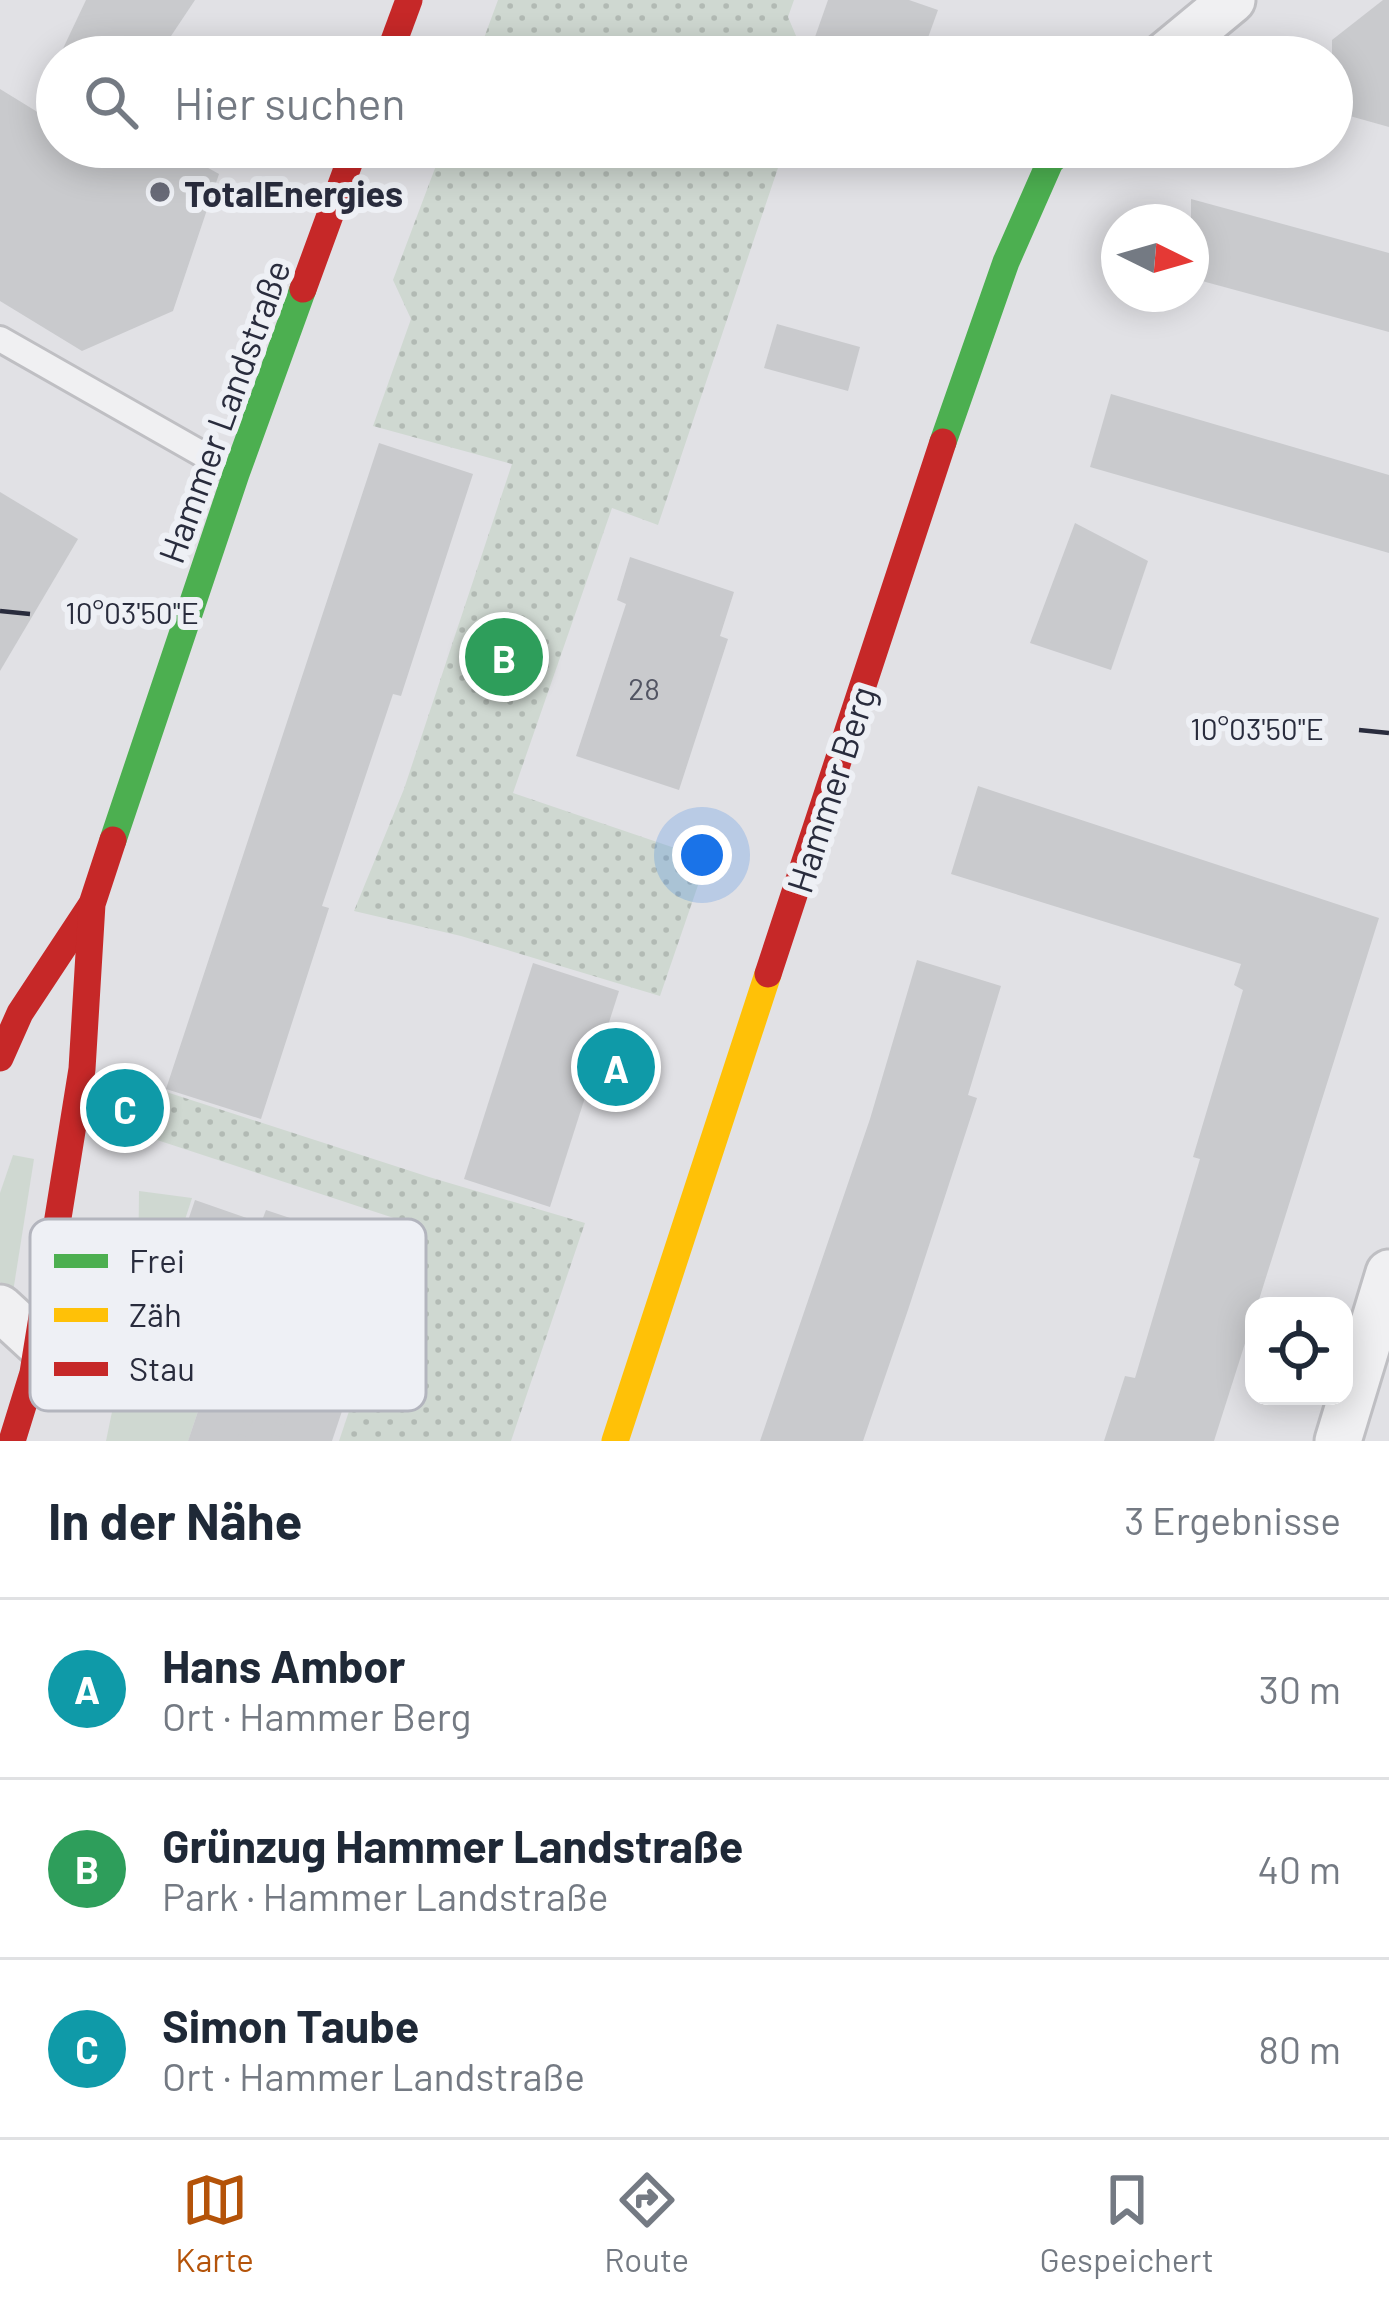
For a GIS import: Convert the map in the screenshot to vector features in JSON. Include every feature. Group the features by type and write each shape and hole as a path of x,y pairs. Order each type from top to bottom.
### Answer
{"main road":[{"path":"396,36 409,0"},
{"name":"Hammer Landstraße","path":"58,1219 82,1070 92,904 236,473 347,168"},
{"name":"Hammer Berg","path":"615,1441 954,410 1006,262 1047,168"},
{"name":"Hammer Landstraße","path":"0,1058 20,1012 92,904"},
{"name":"Hammer Landstraße","path":"12,1441 30,1383"}],"street":[{"path":"1188,36 1232,0"},
{"path":"1338,1441 1389,1273"},
{"path":"0,1308 30,1336"}],"lane":[{"path":"0,339 236,473"}],"shaded area":[{"path":"498,0 794,0 788,17 796,36 485,36"},
{"path":"435,168 778,168 658,525 612,508 513,793 707,859 660,996 461,936 354,911 404,789 512,464 373,426 411,319 393,280"},
{"path":"154,1088 585,1223 511,1441 339,1441 349,1411 426,1411 426,1219 397,1219 151,1138"},
{"path":"13,1155 34,1159 13,1292 0,1282 0,1193"},
{"path":"139,1191 192,1198 185,1219 139,1219"},
{"path":"112,1411 198,1411 188,1441 106,1441"}],"building":[{"path":"86,0 195,0 171,36 69,36"},
{"path":"828,0 909,0 938,10 929,36 815,36"},
{"path":"1389,0 1389,127 1353,117 1353,36 1337,36"},
{"path":"0,89 36,111 36,168 208,168 219,174 173,311 82,351 0,301"},
{"path":"1191,199 1389,253 1389,332 1209,283 1209,204 1191,204"},
{"path":"777,324 860,347 848,391 764,368"},
{"path":"1111,394 1389,475 1389,553 1090,467"},
{"path":"379,443 473,474 401,696 393,694 322,906 329,908 261,1119 166,1089"},
{"path":"0,492 78,539 0,671"},
{"path":"1075,523 1148,561 1111,670 1030,643"},
{"path":"630,557 734,592 720,636 728,639 679,790 576,756 626,604 617,600"},
{"path":"978,786 1379,918 1260,1297 1245,1297 1245,1343 1214,1441 1104,1441 1125,1376 1135,1378 1200,1159 1193,1157 1243,990 1234,985 1241,964 951,874"},
{"path":"917,960 1001,986 968,1095 977,1098 908,1310 863,1441 760,1441 870,1119"},
{"path":"533,963 619,991 550,1207 464,1179"},
{"path":"195,1200 250,1219 189,1219"},
{"path":"266,1210 293,1219 263,1219"},
{"path":"198,1411 342,1411 332,1441 188,1441"}],"railway":[{"path":"241,1441 251,1411"},
{"path":"274,1441 284,1411"}],"traffic: fast":[{"path":"943,442 1006,262 1047,168"},
{"path":"113,840 303,289"}],"traffic: slow":[{"path":"615,1441 768,974"}],"traffic: jam":[{"path":"396,36 409,0"},
{"path":"303,289 347,168"},
{"path":"768,974 943,442"},
{"path":"58,1219 82,1069 92,904 113,840"},
{"path":"0,1058 20,1013 90,907"},
{"path":"12,1441 30,1383"}],"place":[{"name":"TotalEnergies","path":"160,192"},
{"name":"Grünzug Hammer Landstraße","path":"504,657"},
{"name":"Hans Ambor","path":"616,1067"},
{"name":"Simon Taube","path":"125,1108"}]}
